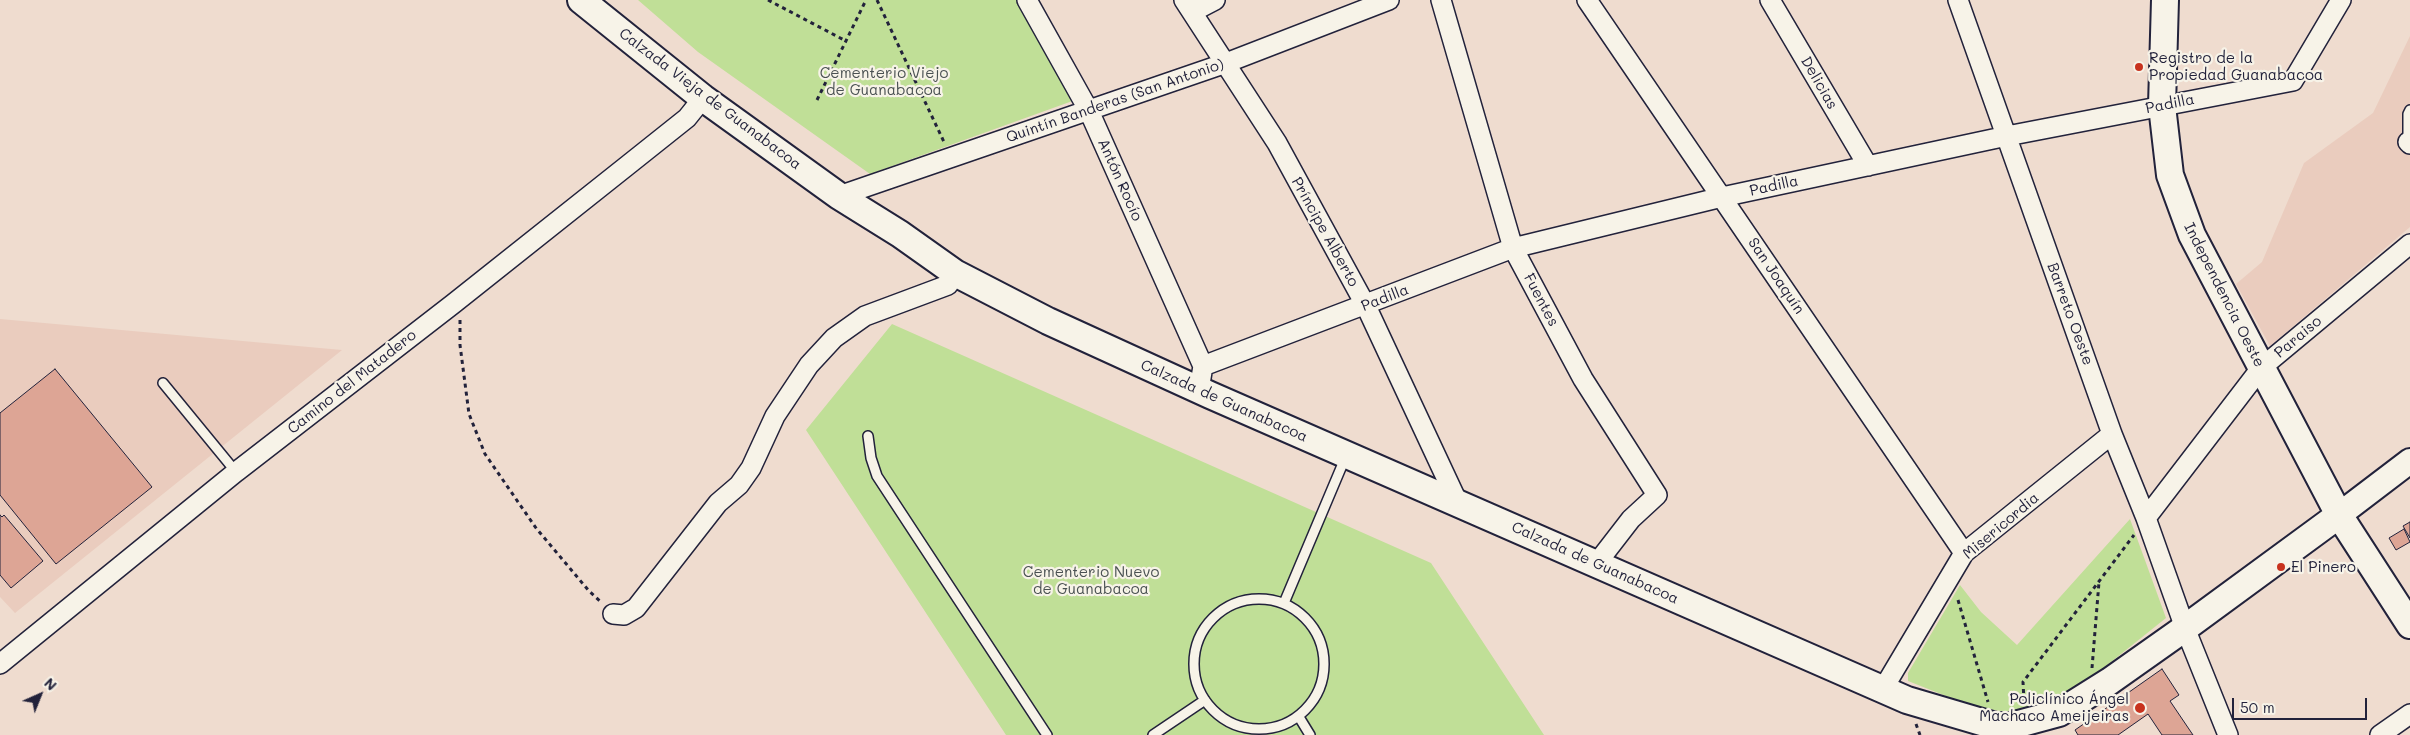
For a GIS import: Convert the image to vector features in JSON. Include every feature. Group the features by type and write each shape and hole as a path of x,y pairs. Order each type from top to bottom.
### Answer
{"main road":[{"name":"Calzada Vieja de Guanabacoa","path":"581,0 703,98 839,196"},
{"name":"Independencia Oeste","path":"2165,0 2162,106 2170,174 2192,235 2260,368 2339,515 2410,625"},
{"name":"Calzada de Guanabacoa","path":"839,196 900,234 955,273 1048,321 1201,378 1346,456 1597,563 1907,700 2011,727"},
{"path":"2011,727 2059,713 2110,681 2339,515"}],"street":[{"name":"Antón Rocío","path":"1026,0 1089,111 1201,378"},
{"path":"1188,6 1215,0"},
{"name":"Quintín Banderas (San Antonio)","path":"839,196 1226,63 1389,0"},
{"name":"Fuentes","path":"1441,0 1513,248 1584,379 1656,494 1632,519 1597,563"},
{"name":"San Joaquín","path":"1587,0 1964,553"},
{"name":"Delicias","path":"1770,0 1868,166"},
{"name":"Barreto Oeste","path":"1958,0 2112,434 2146,518 2185,628 2228,735"},
{"name":"Padilla","path":"1201,378 1366,306 1513,248 1722,197 2007,136 2293,81 2341,0"},
{"name":"Príncipe Alberto","path":"1188,6 1277,143 1366,306 1458,503"},
{"name":"Camino del Matadero","path":"0,664 236,472 453,304 687,118 703,98"},
{"name":"Paraiso","path":"2146,518 2260,368 2410,244"},
{"path":"613,614 624,615 636,608 718,503 739,485 751,468 775,416 809,365 834,338 865,316 948,284 955,273"},
{"name":"Misericordia","path":"1883,689 1964,553 2112,434"},
{"path":"2339,515 2410,461"},
{"path":"2380,735 2410,714"}],"lane":[{"path":"2409,143 2408,114 2410,110"},
{"path":"163,383 236,472"},
{"path":"868,436 871,458 877,476 1047,735"},
{"path":"1284,603 1346,456"},
{"path":"1260,599 1284,603 1303,616 1317,634 1324,656 1323,679 1320,690 1307,709 1298,717 1277,727 1254,729 1242,727 1221,717 1204,700 1197,684 1194,666 1197,643 1209,622 1227,607 1237,602 1260,599"},
{"path":"1153,735 1204,700"},
{"path":"1298,717 1310,735"}],"path":[{"path":"768,0 846,42"},
{"path":"817,100 866,0"},
{"path":"877,0 945,142"},
{"path":"453,304 460,316 460,344 469,414 485,454 536,528 589,591 613,614"},
{"path":"2011,727 2022,696 2023,682 2146,518"},
{"path":"1951,576 2011,727"},
{"path":"2092,669 2099,581"}],"shaded area":[{"path":"2410,36 2410,227 2270,346 2236,284 2262,262 2304,163 2373,113"},
{"path":"0,319 342,350 15,613 0,597"}],"green space":[{"name":"Cementerio Viejo de Guanabacoa","path":"638,0 1022,0 1078,99 870,174 698,52"},
{"name":"Cementerio Nuevo de Guanabacoa","path":"892,324 1431,563 1544,735 1006,735 806,430"},
{"path":"2130,519 2166,618 2091,678 2060,700 2007,712 1974,707 1908,681 1908,673 1960,585 1981,612 2017,645"}],"building":[{"path":"55,369 152,487 56,564 0,495 0,413"},
{"path":"0,515 2,517 4,515 43,561 11,588 0,575"},
{"path":"2410,522 2410,538 2403,526"},
{"path":"2404,529 2410,542 2396,550 2389,538"},
{"name":"Policlínico Ángel Machaco Ameijeiras","path":"2162,669 2179,695 2170,701 2193,735 2162,735 2148,714 2118,735 2078,735 2075,730"}],"place":[{"name":"Registro de la Propiedad Guanabacoa","path":"2139,67"},
{"name":"El Pinero","path":"2281,567"},
{"name":"Policlínico Ángel Machaco Ameijeiras","path":"2140,708"}]}
